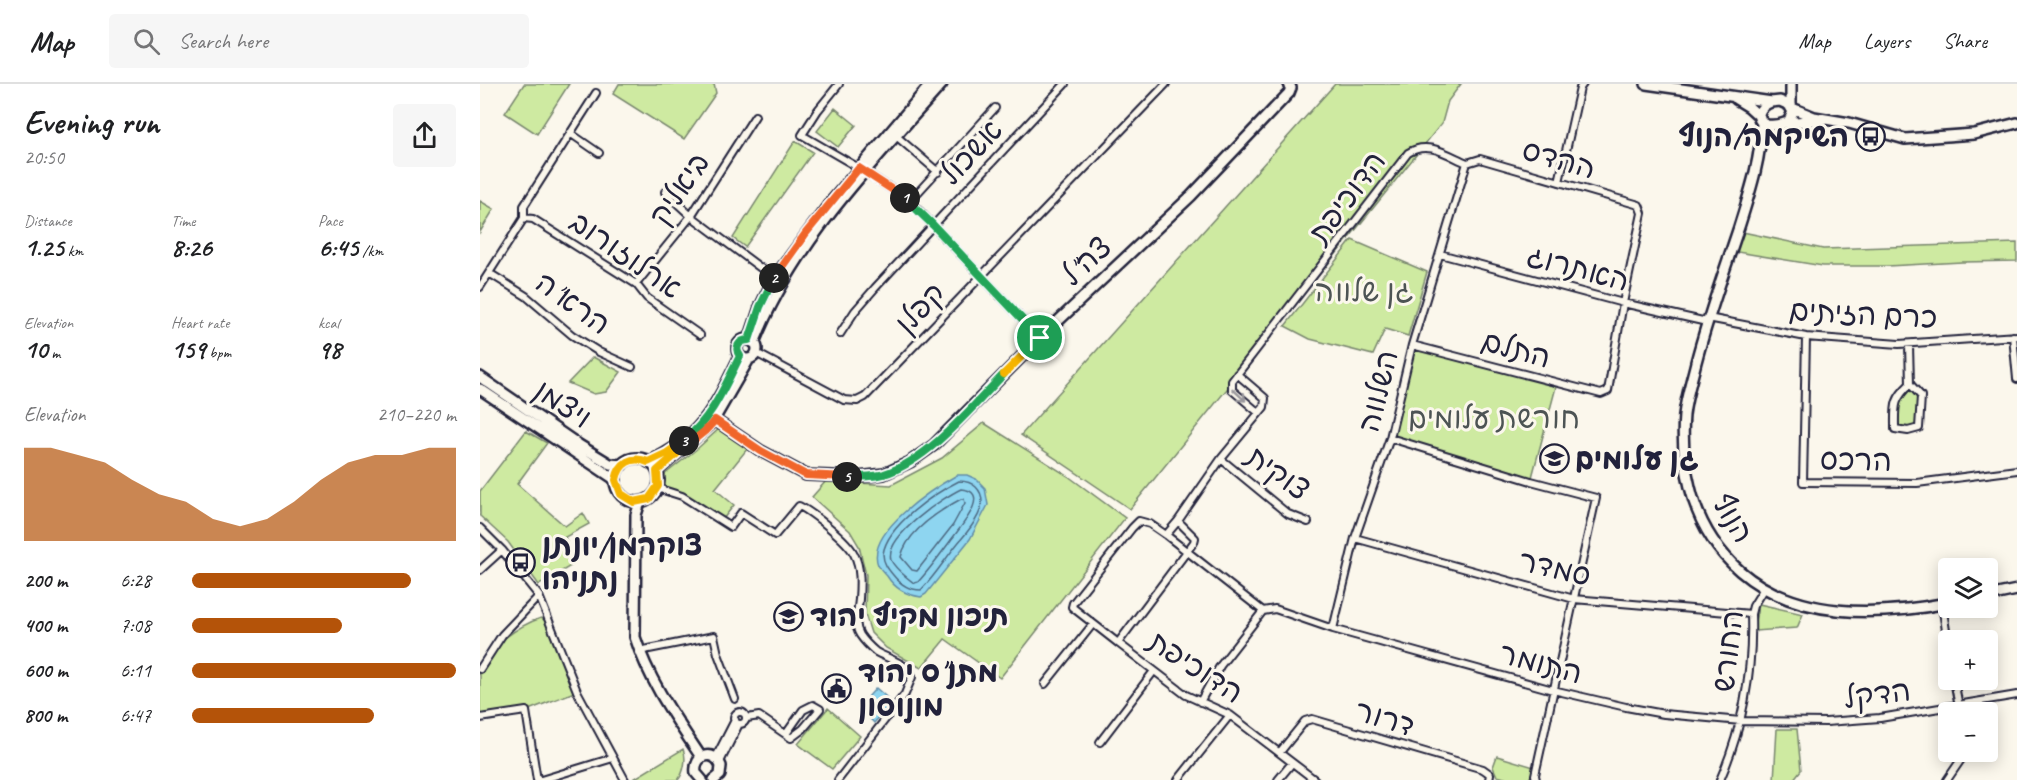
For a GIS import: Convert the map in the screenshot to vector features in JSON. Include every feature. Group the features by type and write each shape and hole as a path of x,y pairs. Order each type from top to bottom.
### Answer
{"street":[{"path":"839,84 802,135 910,201 1040,338"},
{"path":"648,462 667,453 685,440 706,419 750,350 760,307 774,278 806,233 862,170 931,84"},
{"path":"893,133 942,84"},
{"name":"אשכול","path":"840,334 868,296 1065,84"},
{"name":"קפלן","path":"750,350 844,400 857,401 865,397 1166,84"},
{"path":"1646,84 1732,97 1786,102 1806,115 1849,123 1905,139 1974,134 2017,123"},
{"path":"1761,119 1759,113 1762,106 1784,96 1791,84"},
{"path":"1785,123 1792,116 1791,84"},
{"path":"1559,182 1581,85"},
{"name":"צה\"ל","path":"715,420 761,451 806,475 858,477 884,474 910,462 934,445 1040,338 1191,196 1289,88"},
{"path":"480,287 524,218 524,206 596,93"},
{"path":"1732,97 1772,125"},
{"path":"910,201 995,108"},
{"name":"ביאליק","path":"636,285 691,216 755,116"},
{"name":"הנוף","path":"1761,119 1762,136 1753,185 1707,320 1684,412 1683,453 1698,516 1708,536 1732,564 1764,588 1792,602 1830,610 1859,612 1938,605"},
{"path":"1762,136 1766,128 1772,125 1826,119"},
{"path":"570,133 599,153"},
{"path":"893,133 938,172"},
{"name":"הדוכיפת","path":"1237,374 1408,153 1416,148 1425,147 1467,163"},
{"name":"ההדס","path":"1467,163 1480,159 1639,205 1642,213 1623,303"},
{"name":"השלווה","path":"1333,629 1355,538 1390,438 1412,345 1467,163"},
{"path":"657,471 715,420 783,281 862,170"},
{"path":"665,192 691,216 774,278"},
{"name":"ארלוזורוב","path":"524,218 533,219 636,285 647,298 700,335"},
{"name":"האתרוג","path":"1440,254 1623,303 1707,320"},
{"name":"הרא\"ה","path":"489,273 526,296 572,335 599,352 632,368"},
{"name":"התלם","path":"1412,345 1601,394 1608,391 1623,303"},
{"name":"כרם הזיתים","path":"1707,320 1806,337 1909,345 2015,336"},
{"path":"2015,336 2017,379"},
{"name":"הרכס","path":"1806,337 1803,482 1917,483 2017,470"},
{"path":"1909,345 1910,384 1921,396 1918,428 1908,431 1895,429 1895,408 1899,395 1910,384"},
{"path":"1166,535 1221,459 1264,407 1265,398 1237,374 1232,381 1232,390 1259,413"},
{"name":"ויצמן","path":"480,377 579,445 610,464 622,465"},
{"path":"480,389 616,480 621,494 635,502 649,499 657,488 659,479 657,471 648,462 632,459 622,465 616,480"},
{"path":"1390,438 1596,498 1535,775 1536,780"},
{"name":"צוקית","path":"1221,459 1288,513 1308,522"},
{"path":"657,488 682,496 731,527 741,513 775,535 799,506 814,515 855,554 859,568 855,622 860,635 876,651 904,666 912,673 911,683 905,694 838,780"},
{"path":"635,502 635,637 639,651 658,691 701,757"},
{"path":"1118,643 1072,607 1139,521 1150,524 1166,535 1263,611 1220,666 1200,702"},
{"path":"1178,521 1195,538 1186,552"},
{"path":"480,528 502,550 538,596 577,691 625,780"},
{"name":"סמדר","path":"1355,538 1574,599 1751,615"},
{"path":"480,570 502,550"},
{"name":"הדוכיפת","path":"1186,552 1118,643 1186,695 1230,715 1315,780"},
{"name":"החורש","path":"1720,780 1741,721 1749,674 1751,615 1753,606 1764,588"},
{"path":"1998,594 2017,590"},
{"path":"480,668 502,635 538,596"},
{"name":"התומר","path":"1263,611 1275,609 1333,629 1554,690 1626,707 1664,714 1741,721"},
{"path":"1045,684 1093,624"},
{"path":"639,651 714,636 718,654 735,699"},
{"path":"1100,742 1154,671"},
{"name":"הדקל","path":"1988,702 2017,695"},
{"path":"813,705 820,709 803,729 789,736 803,710 813,705"},
{"path":"480,718 526,711 539,780 613,758"},
{"name":"הדקל","path":"1741,721 1826,722 1938,711"},
{"path":"737,722 734,716 738,712 744,713 747,718"},
{"path":"1178,780 1230,715"},
{"path":"737,722 745,722 747,718 759,716 789,736"},
{"name":"דרור","path":"1280,752 1305,721 1312,719 1483,770 1490,777"},
{"path":"719,778 721,770 718,760 737,722"},
{"path":"698,779 695,769 701,757 708,755 718,760"},
{"path":"1947,780 1959,762"},
{"path":"1278,780 1292,763"}],"green space":[{"path":"524,84 569,84 537,134 505,113"},
{"path":"619,84 714,84 716,93 684,139 613,94"},
{"path":"1335,84 1461,84 1448,101 1442,123 1130,509 1021,435"},
{"path":"835,108 856,125 838,147 817,131"},
{"path":"795,141 813,152 745,247 733,238"},
{"path":"480,201 494,209 480,232"},
{"path":"1738,231 1823,249 2017,243 2017,261 1823,266 1731,251"},
{"name":"גן שלווה","path":"1352,240 1427,272 1408,336 1385,329 1373,355 1310,339 1285,326"},
{"name":"חורשת עלומים","path":"1412,345 1557,383 1531,481 1390,438"},
{"path":"593,357 621,372 606,392 594,394 568,383"},
{"path":"1910,384 1921,396 1919,428 1895,429 1899,395"},
{"path":"984,423 1068,476 1125,518 1000,678 945,639 921,668 886,648 871,633 865,614 866,575 859,546 850,531 812,497 826,481 891,485 942,458"},
{"path":"720,428 748,448 715,489 734,505 723,519 684,494 662,486 664,475"},
{"path":"526,431 547,443 517,484 565,526 583,513 589,524 565,537 574,564 539,585 508,542 480,516 480,491"},
{"path":"1759,604 1803,614 1797,628 1755,631"},
{"path":"541,618 550,624 577,691 526,711 480,716 480,669 484,660 506,638"},
{"path":"828,708 860,736 832,769 798,744"},
{"path":"1777,729 1797,729 1801,770 1793,780 1774,780"},
{"path":"683,749 684,765 678,780 632,780"},
{"path":"1497,756 1534,767 1529,780 1512,780 1497,776 1493,767"}],"water":[{"path":"957,475 967,475 976,479 985,488 988,505 970,539 926,594 921,597 906,593 894,584 878,565 877,552 882,539 891,525 918,500"},
{"path":"876,688 892,702 874,723 859,707"}],"place":[{"name":"השיקמה/הנוף","path":"1870,136"},
{"name":"גן עלומים","path":"1554,459"},
{"name":"צוקרמן/יונתן נתניהו","path":"521,562"},
{"name":"תיכון מקיף יהוד","path":"789,616"},
{"name":"מתנ\"ס יהוד מונוסון","path":"837,689"}],"route":[{"path":"859,168 910,201 1040,338 934,445 910,462 884,474 858,477 806,475 761,451 715,420 657,471 658,486 649,499 640,502 631,501 618,490 616,475 622,465 632,459 648,462 667,453 685,440 706,419 740,356 737,348 740,342 749,340 760,307 774,278 806,233 859,168"}]}
